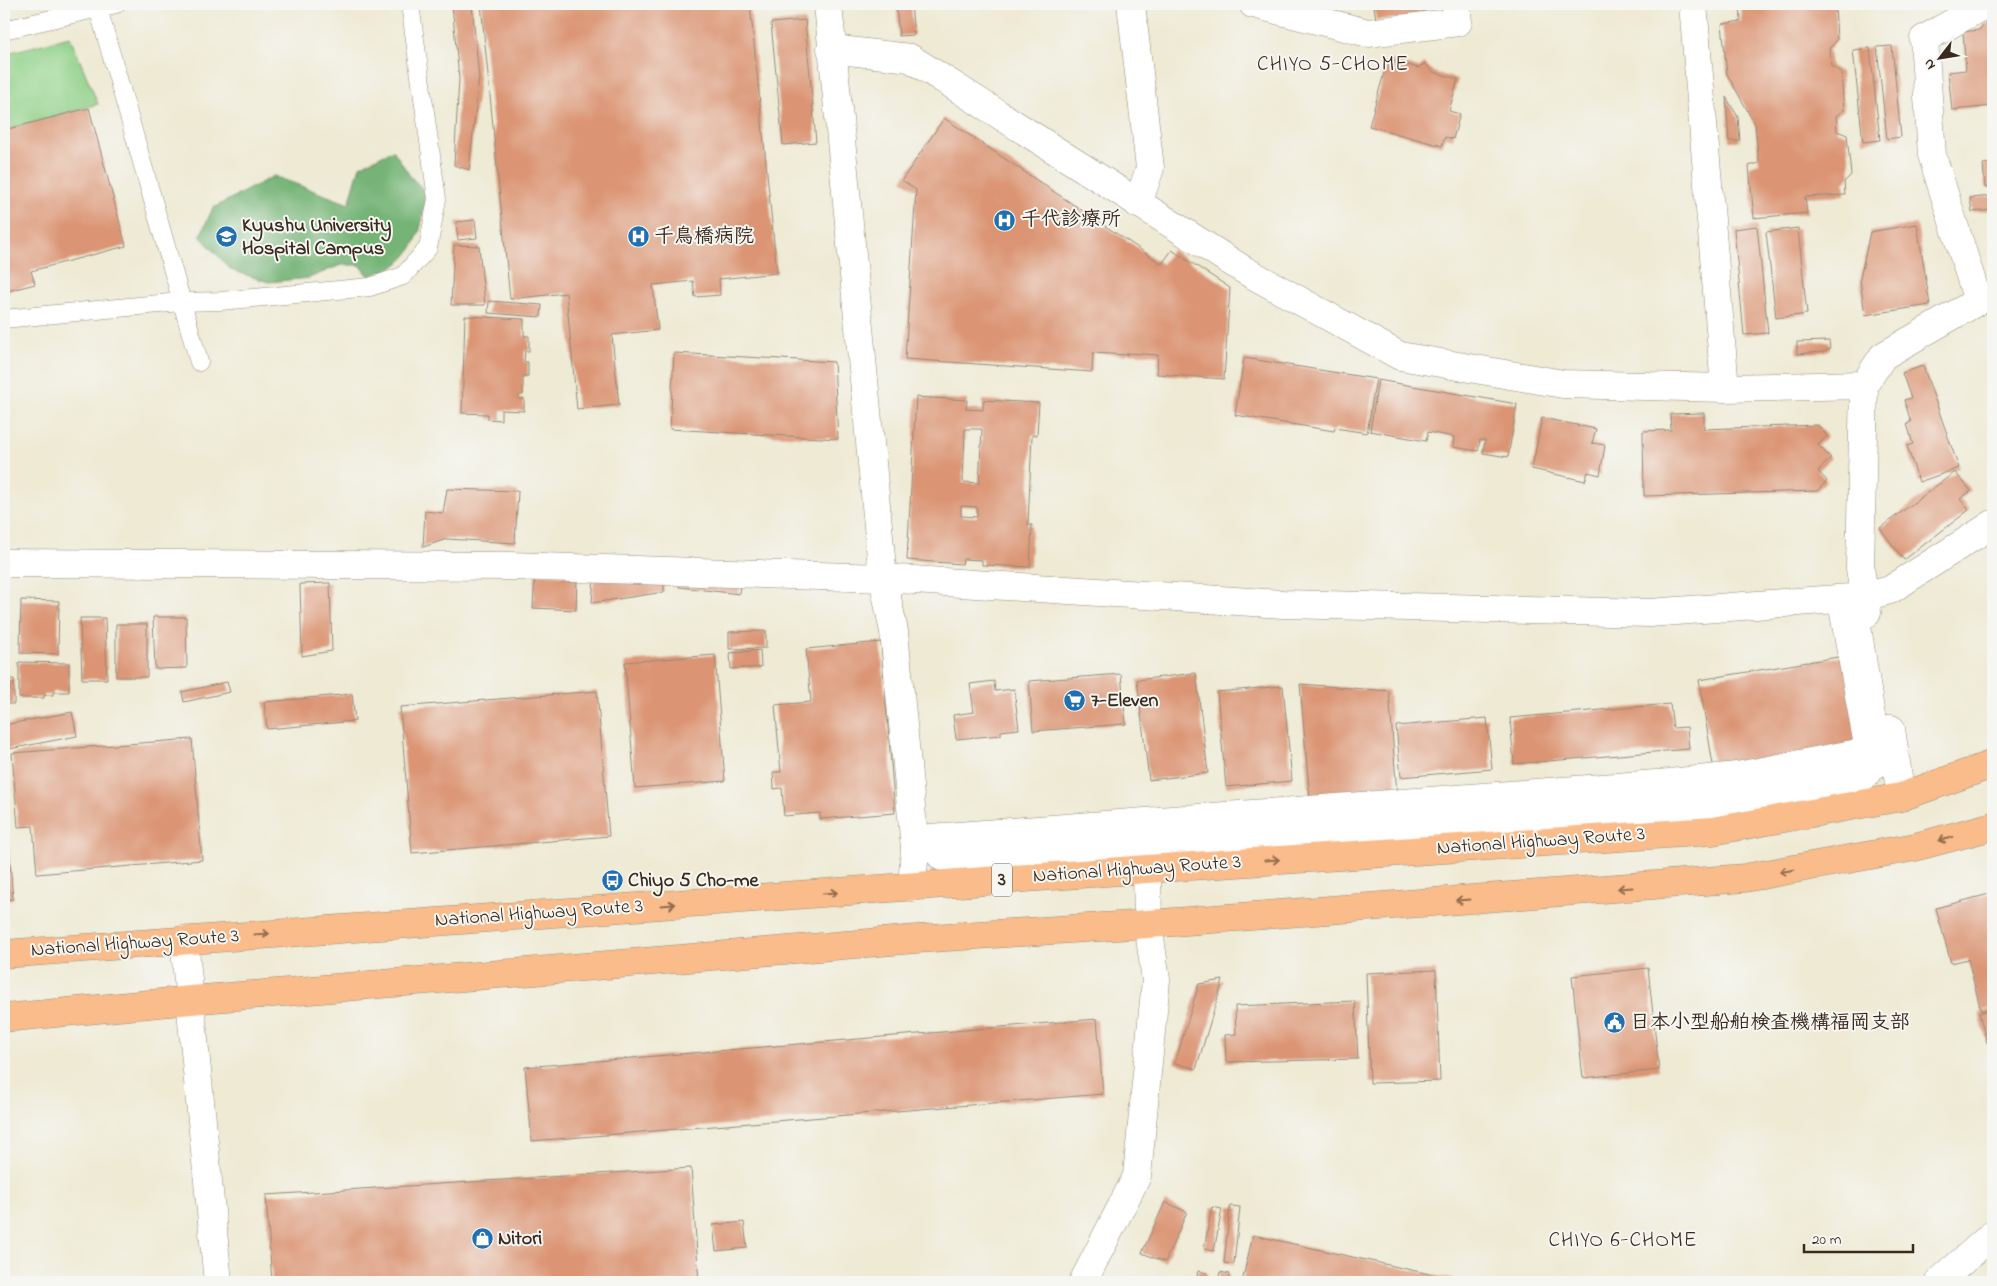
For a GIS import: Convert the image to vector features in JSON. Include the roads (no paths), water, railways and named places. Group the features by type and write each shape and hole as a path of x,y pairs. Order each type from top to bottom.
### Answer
{"highway":[{"name":"National Highway Route 3","path":"4,954 912,888 1147,869 1713,831 1901,797 1993,764"},
{"path":"4,1018 191,1000 916,939 1148,924 1745,878 1915,847 1993,826"}],"street":[{"path":"828,4 882,578 894,632 915,848 912,888"},
{"path":"1131,4 1150,168 1138,204"},
{"path":"1253,4 1368,33 1458,22 1456,4"},
{"path":"1693,4 1724,388"},
{"path":"1901,797 1892,733 1864,597 1860,568 1864,385 1883,356 1986,299 1932,155 1924,39 1986,4"},
{"path":"831,48 910,58 1244,270 1400,356 1563,384 1724,388 1864,385"},
{"path":"4,563 510,566 882,578 1283,604 1650,613 1864,597 1890,590 1993,524"},
{"path":"1844,613 1856,620 1878,761 1862,778 1714,806 1048,853 942,857 933,847 931,838 1678,782 1738,776 1869,751 1844,613"},
{"path":"1083,1282 1137,1176 1156,980 1148,924 1147,869"},
{"path":"184,940 218,1282"},
{"path":"1939,1282 1993,1234"}],"lane":[{"path":"4,30 116,4"},
{"path":"4,319 180,302 221,301 370,287 403,276 428,248 437,199 410,4"},
{"path":"98,8 180,302 199,362"}],"place":[{"name":"千代診療所","path":"1005,220"},
{"name":"Kyushu University Hospital Campus","path":"226,237"},
{"name":"千鳥橋病院","path":"638,237"},
{"name":"7-Eleven","path":"1075,701"},
{"name":"Chiyo 5 Cho-me","path":"612,881"},
{"name":"日本小型船舶検査機構福岡支部","path":"1614,1023"},
{"name":"Nitori","path":"482,1239"}],"district":[{"name":"CHIYO 5-CHOME","path":"1333,65"},
{"name":"CHIYO 6-CHOME","path":"1623,1241"}]}
